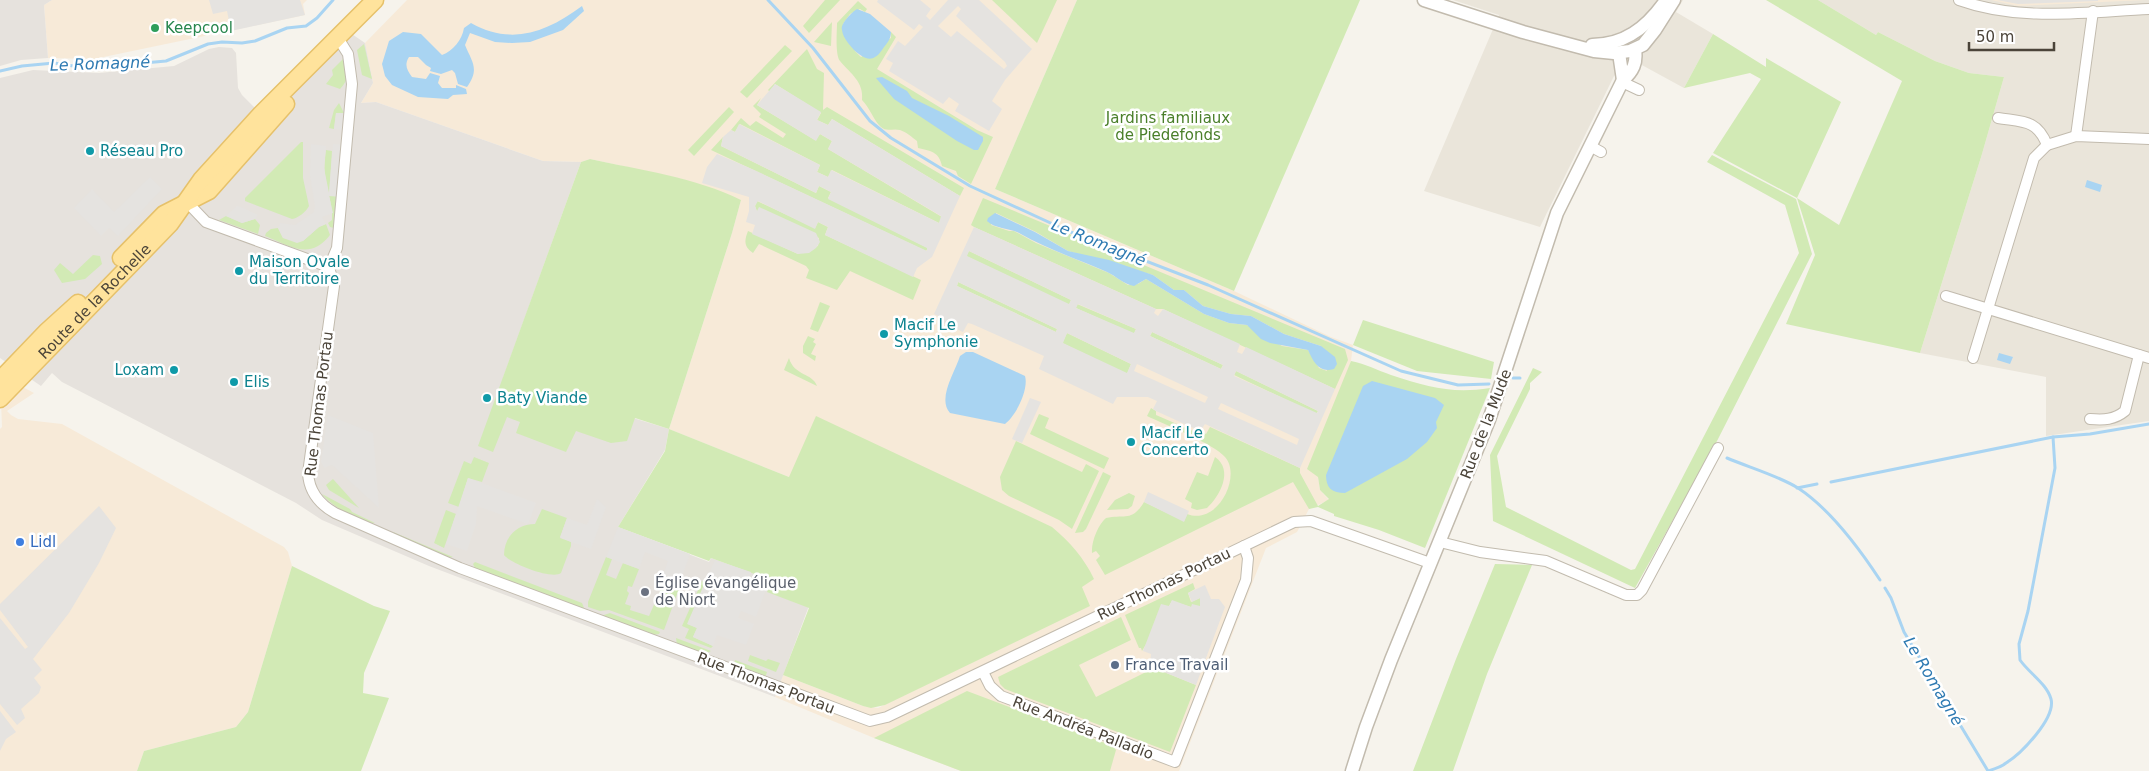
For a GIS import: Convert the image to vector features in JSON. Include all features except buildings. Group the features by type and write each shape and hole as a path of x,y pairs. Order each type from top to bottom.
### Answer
{"main road":[{"path":"338,38 375,0"},
{"name":"Route de la Rochelle","path":"0,399 160,235 201,180 308,65 338,38"},
{"name":"Route de la Rochelle","path":"0,380 46,332 80,301 154,222 186,201 209,191 321,65 338,38"}],"street":[{"path":"1424,0 1523,32 1594,51 1619,53 1635,50 1649,39 1674,0"},
{"path":"1639,90 1623,81 1619,53 1621,48 1639,39 1646,25 1667,0"},
{"path":"1959,0 1992,10 2017,13 2149,9"},
{"path":"2076,136 2093,11"},
{"path":"1580,46 1616,42 1646,25"},
{"name":"Rue Thomas Portau","path":"338,38 348,54 352,84 337,248 329,267 334,286 308,472 308,482 313,493 329,510 460,568 864,720 887,718 1294,522 1305,520 1430,563"},
{"name":"Rue de la Mude","path":"1352,771 1369,718 1505,375 1526,303 1554,222 1596,149 1623,81 1635,65 1635,50"},
{"path":"1998,118 2030,124 2038,128 2047,145"},
{"path":"1973,358 2034,158 2047,145 2076,136 2149,139"},
{"path":"186,201 206,222 310,262 329,267"},
{"path":"1946,296 2144,357 2125,411 2108,420 2090,419"},
{"path":"1440,542 1480,552 1546,562 1564,567 1626,596 1637,595 1642,590 1718,448"},
{"name":"Rue Andréa Palladio","path":"982,672 990,686 1001,696 1175,762 1246,580 1248,558 1244,546"}],"shaded area":[{"path":"0,0 52,0 44,5 48,58 21,60 0,66"},
{"path":"52,0 307,0 303,4 305,15 94,59 48,58 44,5"},
{"path":"209,0 300,0 305,15 231,31 227,11 213,14"},
{"path":"407,0 1077,0 995,189 1234,291 1331,337 1353,345 1351,361 1318,477 1320,490 1329,500 1309,509 1297,532 1266,548 1179,771 961,771 775,697 783,675 863,706 878,708 1090,605 789,477 669,429 741,200 682,179 590,159 581,162 543,161 376,102 361,103 373,83 365,43"},
{"path":"878,0 920,0 931,9 926,16 930,20 948,0 979,0 1032,49 1005,80 992,101 1002,109 989,131 955,111 959,104 949,97 943,104 889,71 893,63 886,59 898,41 905,46 923,27 919,24 914,30 877,2","holes":["958,6 961,9 956,16 1005,62 1007,66 1004,69 957,31 951,37 938,26"]},
{"path":"1453,0 1683,0 1676,12 1713,34 1684,88 1640,64 1620,71 1614,76 1540,227 1424,191 1499,15"},
{"path":"1818,0 2149,0 2149,421 2046,436 2046,377 1920,353 2004,77 1969,73 1935,61 1878,32 1876,35"},
{"path":"1991,0 2146,0 2018,6"},
{"path":"1997,0 2098,0 2098,1 2018,4"},
{"path":"346,30 365,43 373,83 361,103 376,102 543,161 581,162 503,378 669,429 665,450 618,527 709,562 711,558 813,595 775,697 429,566 322,520 296,503 62,382 52,373 41,386 0,358 0,78 33,70 99,73 174,66 209,49 219,47 232,48 236,53 238,88 242,95 261,114"},
{"path":"775,84 821,112 817,120 828,125 832,119 960,196 932,257 917,268 913,277 825,235 828,227 818,222 815,229 758,201 755,206 757,211 759,207 816,233 820,242 809,253 798,254 752,234 755,225 746,222 749,211 749,197 702,183 707,167 717,154 927,251 927,248 828,199 831,192 819,186 816,193 721,146 723,137 731,130 735,132 739,124 820,165 817,172 828,177 831,170 939,223 941,216 828,149 832,141 820,134 816,141 757,105"},
{"path":"336,113 350,114 348,131 334,129"},
{"path":"311,144 326,146 324,168 329,193 333,144 347,145 342,197 329,196 333,213 322,217 326,224 319,227 303,241 297,243 283,238 278,228 280,223 295,225 314,212 315,206 310,175"},
{"path":"150,177 162,189 118,236 109,228 101,236 74,208 92,189 114,212"},
{"path":"237,206 258,215 255,219 242,223 226,216"},
{"path":"974,227 1156,309 1154,313 1158,316 1163,309 1240,344 1237,352 1242,354 1246,347 1335,389 1300,468 1205,424 1200,431 1156,411 1153,409 1157,401 1148,397 1117,397 1113,404 1039,369 1044,356 972,324 968,323 963,332 939,321 940,317 934,314","holes":["969,251 1071,300 1069,304 967,256","958,282 1057,329 1056,332 957,286","1078,304 1136,329 1134,333 1076,308","1152,332 1223,365 1221,369 1150,336","1067,333 1131,364 1127,373 1063,343","1137,364 1208,397 1205,403 1134,371","1236,371 1318,411 1317,413 1234,376","1221,403 1299,439 1297,445 1218,409"]},
{"path":"0,375 34,393 7,411 11,415 18,419 62,424 284,547 288,552 292,566 248,712 236,727 144,751 137,771 0,771 0,429 2,427"},
{"path":"1030,398 1041,402 1022,443 1012,439"},
{"path":"328,415 373,433 379,508 332,465 324,468 321,462"},
{"path":"468,478 536,503 528,524 477,506 476,524 467,551 446,544"},
{"path":"1148,492 1189,511 1184,522 1144,502"},
{"path":"597,499 606,507 591,549 560,538 567,518 587,525"},
{"path":"99,506 116,528 99,563 69,613 33,659 42,670 34,678 41,687 39,693 21,709 25,718 17,725 0,704 0,618 25,649 28,647 0,610 0,604"},
{"path":"618,527 690,554 679,585 662,579 668,561 645,552 639,569 606,557"},
{"path":"715,560 751,572 748,582 766,589 756,617 741,611 738,618 754,624 746,645 717,635 713,646 693,637 697,628 687,624"},
{"path":"1205,585 1211,599 1219,599 1225,607 1196,685 1154,668 1150,665 1151,654 1143,651 1161,604 1169,606 1172,600 1191,607 1192,604 1200,606 1200,598 1192,602 1188,593"},
{"path":"0,711 16,732 6,739 0,751"}],"green space":[{"path":"825,0 840,0 809,33 803,26"},
{"path":"992,0 1057,0 1037,43"},
{"name":"Jardins familiaux de Piedefonds","path":"1077,0 1360,0 1234,291 995,189"},
{"path":"1766,0 1818,0 1876,35 1878,32 1935,61 1969,73 2004,77 1920,353 1786,324 1815,255 1797,198 1839,225 1902,81"},
{"path":"858,1 867,9 865,12 860,9 850,14 843,24 855,51 861,57 891,38 891,32 896,37 877,69 977,130 993,137 971,184 958,176 956,171 942,166 939,157 933,152 918,148 917,141 907,133 881,127 862,100 859,83 838,58 837,48 837,23"},
{"path":"832,22 831,46 814,42"},
{"path":"1713,34 1766,67 1766,58 1841,102 1797,198 1713,153 1761,79 1750,73 1684,88"},
{"path":"364,44 372,79 362,75 357,50"},
{"path":"785,45 792,51 747,98 740,92"},
{"path":"807,49 817,69 824,73 823,110 827,107 964,188 960,196 832,119 828,125 817,120 821,113 775,84 770,92 768,90"},
{"path":"343,59 348,74 343,86 340,89 326,84 333,75 332,70"},
{"path":"761,98 757,105 815,140 820,134 832,141 828,149 942,217 939,223 832,170 828,177 817,172 820,165 740,124 735,132 731,130 741,118 750,126 756,121 783,138 786,134 759,117 761,114 753,106"},
{"path":"339,103 344,113 336,113 334,129 329,128 334,110"},
{"path":"729,107 734,112 694,156 688,150"},
{"path":"723,137 721,146 816,193 819,186 831,192 828,198 928,248 926,251 711,150"},
{"path":"303,142 303,178 309,206 306,210 292,219 245,201 245,198"},
{"path":"326,150 332,151 329,195 325,172"},
{"path":"1712,155 1796,199 1812,254 1717,441 1635,588 1493,521 1490,455 1533,368 1542,372 1530,383 1530,389 1497,456 1506,507 1631,570 1635,569 1799,253 1785,205 1707,162"},
{"path":"590,159 705,185 741,200 669,429 635,418 627,441 611,443 576,431 566,452 516,433 520,422 507,417 493,452 478,446 581,162"},
{"path":"329,196 336,196 334,228 330,227 328,223 332,220"},
{"path":"983,198 1345,349 1348,360 1335,389 1163,309 1156,309 971,225","holes":["996,213 1036,232 1068,251 1153,275 1174,290 1184,290 1203,306 1231,314 1251,316 1284,334 1321,346 1327,371 1319,368 1308,350 1282,346 1247,325 1229,323 1204,314 1146,279 1138,284 1128,285 1109,273 1036,243 1014,231 991,225"]},
{"path":"757,201 815,228 818,222 828,227 825,235 921,280 913,300 850,271 837,290 806,278 809,270 806,266 759,244 753,253 746,243 748,231 798,254 818,246 819,238 757,212 755,206"},
{"path":"226,216 242,223 255,219 260,225 258,234 219,220"},
{"path":"326,224 330,235 315,248 299,249 265,236 271,229 278,228 283,238 303,241 319,227"},
{"path":"969,251 1071,300 1069,305 966,256"},
{"path":"93,255 100,256 102,264 85,279 62,283 54,270 60,263 73,274"},
{"path":"958,282 1057,329 1056,332 957,286"},
{"path":"820,302 830,306 818,332 810,329"},
{"path":"1077,304 1136,329 1134,334 1076,308"},
{"path":"1363,320 1494,362 1491,379 1417,371 1353,345"},
{"path":"1152,332 1223,365 1221,369 1150,336"},
{"path":"1067,333 1131,364 1127,374 1062,343"},
{"path":"808,336 815,339 813,342 816,344 811,354 816,356 815,361 803,353 803,346"},
{"path":"789,358 795,368 812,379 817,386 784,370"},
{"path":"1351,361 1429,386 1452,390 1490,388 1425,548 1379,530 1334,516 1334,514 1318,507 1309,509 1293,482 1105,575 1096,560 1100,556 1096,551 1092,553 1092,549 1098,529 1106,518 1132,515 1144,502 1184,521 1187,514 1198,516 1208,513 1217,506 1229,487 1230,465 1225,457 1200,440 1147,416 1151,408 1156,411 1156,415 1193,431 1194,428 1206,434 1210,427 1300,468 1300,473 1318,506 1329,499 1320,490 1318,477 1307,469"},
{"path":"1236,371 1318,411 1316,414 1234,375"},
{"path":"1039,414 1049,418 1045,428 1109,458 1104,469 1030,434"},
{"path":"816,416 1052,527 1076,551 1094,579 1082,587 1090,606 885,705 871,708 863,706 783,675 809,608 767,592 771,580 711,558 709,561 618,527 665,451 669,429 789,477"},
{"path":"1016,441 1082,472 1086,464 1099,471 1072,529 1059,520 1009,496 1002,490 1000,477"},
{"path":"474,457 489,463 482,482 468,478 459,507 448,503 464,461 471,464"},
{"path":"1215,457 1221,462 1224,469 1223,483 1220,490 1207,508 1197,510 1191,508 1192,503 1185,499 1197,472 1208,476"},
{"path":"1103,472 1111,476 1086,529 1083,532 1075,533"},
{"path":"333,479 359,508 329,490 326,485"},
{"path":"1129,493 1135,496 1132,506 1128,509 1107,510 1115,500"},
{"path":"322,494 375,523 361,520 346,513 332,504"},
{"path":"542,509 567,518 560,537 571,542 571,546 561,573 556,575 532,570 515,563 504,555 509,537 523,526 535,524"},
{"path":"446,510 456,514 444,548 434,543"},
{"path":"393,532 453,557 445,558 395,535"},
{"path":"606,557 612,559 606,575 616,579 623,563 639,569 632,587 628,586 627,591 629,593 625,604 631,606 630,610 649,616 665,580 680,586 664,630 609,610 600,611 588,607 588,602"},
{"path":"475,562 582,603 585,610 475,568 473,564"},
{"path":"1495,564 1532,565 1487,674 1453,771 1413,771 1456,659"},
{"path":"292,566 374,606 390,611 364,673 363,693 389,698 361,771 137,771 144,751 236,727 248,712"},
{"path":"702,581 705,582 688,624 697,628 693,637 713,646 711,648 685,638 689,629 682,626"},
{"path":"1193,583 1195,589 1188,593 1191,602 1200,598 1200,606 1191,607 1172,601 1142,651 1125,615"},
{"path":"610,613 660,632 653,635 601,616"},
{"path":"1121,617 1131,640 1079,665 1096,697 1154,668 1196,685 1170,752 1005,689 1000,684 998,677"},
{"path":"676,638 711,651 703,655 677,645"},
{"path":"750,655 766,661 768,659 780,663 776,672 748,661"},
{"path":"735,660 767,672 765,678 734,666"},
{"path":"967,691 1113,746 1116,750 1110,771 961,771 874,738"}],"water":[{"path":"582,6 584,11 563,30 530,42 495,42 470,33 465,45 474,70 467,87 458,84 455,73 452,70 441,74 430,71 431,68 418,57 409,57 407,67 412,77 426,79 430,73 440,76 438,83 442,88 456,88 456,85 466,89 467,94 453,95 448,99 418,97 392,85 385,76 382,64 389,41 403,32 421,34 442,55 450,51 461,37 464,28 471,23 501,34 529,33 556,23"},
{"path":"857,9 870,14 891,32 887,44 879,54 869,59 854,50 846,41 843,33 842,27 850,15"},
{"path":"882,77 907,91 912,98 949,116 983,137 978,150 974,150 957,141 894,99 876,78"},
{"path":"2087,180 2102,185 2100,192 2085,187"},
{"path":"995,213 1035,232 1068,251 1109,260 1153,275 1174,290 1184,290 1203,306 1231,314 1251,316 1284,334 1321,346 1335,357 1337,364 1334,369 1324,370 1315,363 1308,350 1270,343 1261,339 1247,325 1229,323 1204,314 1146,279 1134,286 1130,285 1107,272 1051,249 1015,231 994,226 987,221"},
{"path":"966,352 973,352 1025,376 1025,388 1021,402 1005,424 950,413 946,407 945,400 948,385 960,356"},
{"path":"1999,353 2013,357 2010,364 1997,360"},
{"path":"1372,381 1435,398 1444,405 1436,422 1437,428 1427,442 1407,459 1345,493 1333,491 1327,483 1326,475 1363,386"}],"waterway":[{"name":"Le Romagné","path":"0,71 22,66 54,63 80,67 166,61 208,44 255,41 287,28 306,26 317,18 333,0"},
{"name":"Le Romagné","path":"768,0 813,48 870,121 891,138 970,186 1068,231 1208,285 1401,371 1458,385 1489,384"},
{"name":"Le Romagné","path":"1513,378 1520,378"},
{"path":"1831,482 2053,437 2090,434 2149,424"},
{"path":"1988,771 2004,764 2028,744 2043,725 2051,707 2051,699 2046,688 2020,660 2019,644 2028,611 2055,468 2053,437"},
{"name":"Le Romagné","path":"1727,458 1782,480 1810,497 1843,530 1880,580"},
{"path":"1797,488 1817,484"},
{"name":"Le Romagné","path":"1885,588 1891,598 1904,632 1988,771"}],"place":[{"name":"Keepcool","path":"155,28"},
{"name":"Réseau Pro","path":"90,151"},
{"name":"Maison Ovale du Territoire","path":"239,271"},
{"name":"Macif Le Symphonie","path":"884,334"},
{"name":"Loxam","path":"174,370"},
{"name":"Elis","path":"234,382"},
{"name":"Baty Viande","path":"487,398"},
{"name":"Macif Le Concerto","path":"1131,442"},
{"name":"Lidl","path":"20,542"},
{"name":"Église évangélique de Niort","path":"645,592"},
{"name":"France Travail","path":"1115,665"}]}
